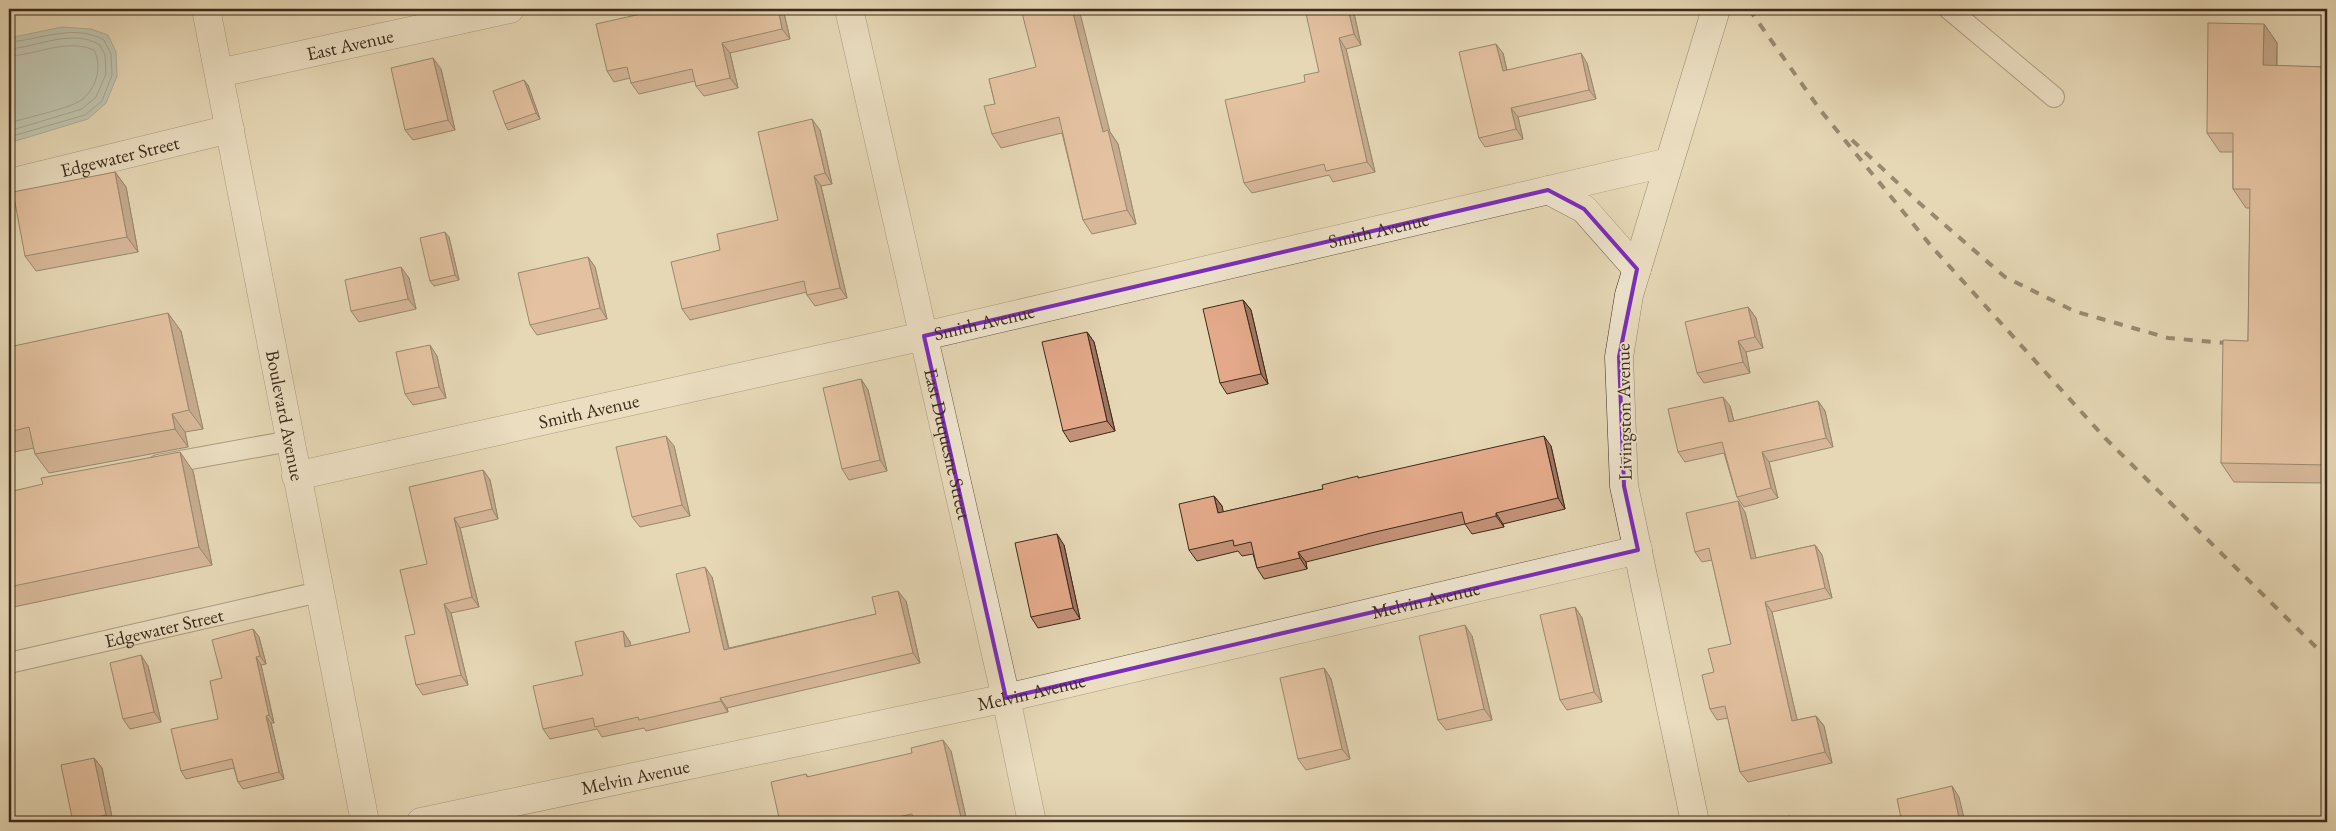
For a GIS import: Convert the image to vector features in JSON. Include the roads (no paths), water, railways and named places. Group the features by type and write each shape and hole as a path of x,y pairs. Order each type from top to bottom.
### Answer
{"street":[{"name":"Boulevard Avenue","path":"206,9 365,822"},
{"name":"East Avenue","path":"219,73 510,9"},
{"name":"East Duquesne Street","path":"849,9 1006,698 1032,822"},
{"name":"Livingston Avenue","path":"1695,822 1624,486 1618,357 1629,295 1716,9"},
{"name":"Edgewater Street","path":"9,183 230,129"},
{"name":"Smith Avenue","path":"296,476 924,336 1669,162"},
{"path":"1548,190 1584,209 1637,269"},
{"name":"Melvin Avenue","path":"421,822 1006,698 1638,550"}],"lane":[{"path":"1949,9 2054,97"},
{"path":"135,469 290,441"},
{"name":"Edgewater Street","path":"9,663 319,592"}],"water":[{"path":"62,27 91,29 108,35 116,52 117,76 106,103 88,119 9,143 9,38"}],"railway":[{"path":"1749,9 1821,111 1932,247 2105,438 2327,658"},
{"path":"1852,140 1917,201 2005,277 2074,311 2168,338 2237,344"}]}
